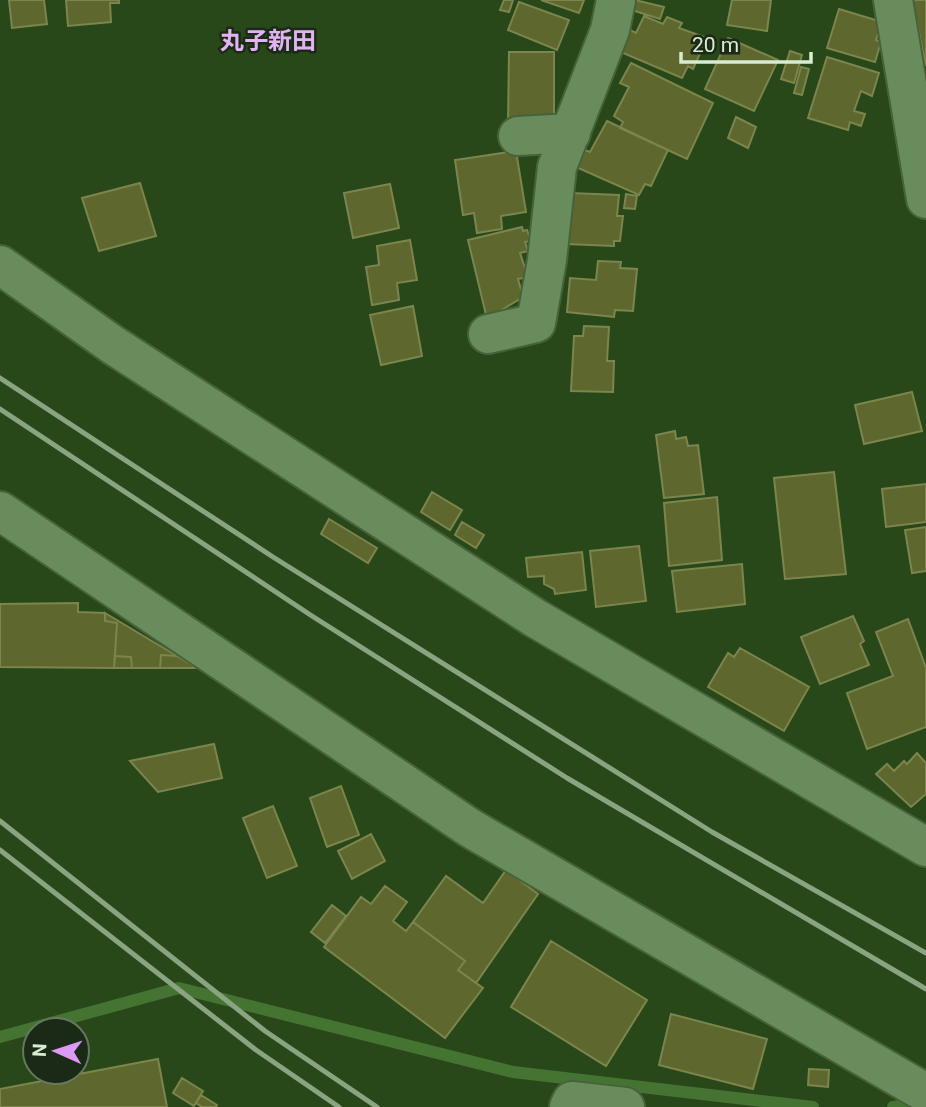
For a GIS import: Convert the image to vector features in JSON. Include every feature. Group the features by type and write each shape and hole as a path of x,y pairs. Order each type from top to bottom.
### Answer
{"street":[{"path":"488,334 536,323 547,260 557,167 610,30 616,0"},
{"path":"893,0 926,199"},
{"path":"518,136 571,132"},
{"path":"0,265 113,345 535,618 926,846"},
{"path":"0,511 470,828 926,1093"},
{"path":"569,1107 572,1101 625,1107"}],"building":[{"path":"9,0 44,0 47,24 12,28"},
{"path":"66,0 119,0 119,3 110,3 111,22 68,26"},
{"path":"504,0 513,0 509,12 500,10"},
{"path":"541,0 584,0 579,13"},
{"path":"635,0 664,7 660,19 632,10"},
{"path":"732,0 771,0 767,31 727,25"},
{"path":"912,0 926,0 926,66"},
{"path":"519,2 569,20 557,50 508,30"},
{"path":"839,9 882,22 876,40 881,42 875,62 827,48"},
{"path":"644,16 663,24 667,17 682,23 679,28 707,38 693,69 688,66 682,78 616,50 626,28 636,33"},
{"path":"728,38 778,60 754,111 705,89"},
{"path":"790,51 802,55 794,83 781,79"},
{"path":"509,52 554,52 554,123 508,123"},
{"path":"827,57 879,73 872,96 861,91 854,111 865,114 861,126 850,122 848,130 808,118"},
{"path":"631,63 713,103 687,159 620,128 623,122 614,116 629,87 620,83"},
{"path":"801,67 809,69 802,95 794,93"},
{"path":"736,117 756,127 748,148 728,138"},
{"path":"607,121 668,150 651,186 645,184 639,195 576,167 585,150 590,152"},
{"path":"516,151 526,212 501,216 502,229 477,233 474,213 463,215 455,160"},
{"path":"140,183 156,236 99,251 82,198"},
{"path":"390,184 399,228 353,238 344,193"},
{"path":"570,193 619,195 617,216 623,216 620,241 614,241 614,246 566,244"},
{"path":"626,194 637,196 635,209 624,208"},
{"path":"522,227 523,231 527,230 531,241 525,242 528,251 520,253 528,277 518,279 523,297 487,319 468,240"},
{"path":"410,240 417,280 397,283 399,300 372,305 366,267 379,265 377,246"},
{"path":"598,261 621,262 620,268 637,269 633,311 615,310 614,317 567,312 570,278 596,280"},
{"path":"413,306 422,356 381,365 370,315"},
{"path":"584,326 609,327 607,361 614,361 613,392 571,391 574,336 583,336"},
{"path":"912,392 922,431 864,444 855,405"},
{"path":"675,431 676,439 686,437 688,446 698,445 704,494 664,498 656,435"},
{"path":"834,472 846,574 785,579 774,478"},
{"path":"926,484 926,522 886,527 882,489"},
{"path":"432,492 462,510 450,530 421,512"},
{"path":"717,497 722,560 669,566 664,503"},
{"path":"329,519 377,548 368,563 321,534"},
{"path":"462,522 484,535 476,548 455,535"},
{"path":"926,527 926,571 912,573 905,530"},
{"path":"639,546 646,601 596,607 590,551"},
{"path":"582,552 586,590 555,594 554,589 544,584 544,576 528,577 526,558"},
{"path":"742,564 745,604 677,612 672,571"},
{"path":"78,603 78,612 105,613 105,621 117,623 114,668 0,667 0,604"},
{"path":"105,613 177,656 161,655 160,668 132,668 131,657 115,656 117,623 105,621"},
{"path":"853,616 864,641 860,644 869,665 820,684 801,637"},
{"path":"908,619 926,668 926,727 867,749 847,693 893,676 876,632"},
{"path":"740,648 809,687 784,731 708,687 728,653 734,657"},
{"path":"161,655 177,656 197,668 160,668"},
{"path":"115,656 131,657 132,668 114,668"},
{"path":"214,744 222,778 158,792 130,761"},
{"path":"917,753 926,763 926,794 911,807 876,774 887,764 894,771 904,761 907,764"},
{"path":"341,786 359,835 327,847 310,798"},
{"path":"273,806 297,866 267,878 243,818"},
{"path":"371,834 385,861 352,879 338,851"},
{"path":"506,870 538,894 476,983 458,970 465,961 413,922 446,876 483,903"},
{"path":"385,886 407,902 393,921 406,931 413,922 465,961 458,970 483,988 445,1038 324,947 361,897 371,904"},
{"path":"332,905 346,916 325,943 311,932"},
{"path":"551,941 647,1000 606,1066 511,1007"},
{"path":"671,1014 767,1039 753,1089 659,1065"},
{"path":"158,1059 167,1107 0,1107 0,1089 21,1085 91,1086 91,1072"},
{"path":"809,1069 829,1070 828,1087 808,1085"},
{"path":"182,1078 203,1091 194,1106 173,1093"},
{"path":"201,1095 217,1105 216,1107 202,1107 196,1103"}],"waterway":[{"path":"0,1037 179,988 513,1072 813,1107"},
{"path":"893,1107 924,1103"}],"railway":[{"path":"0,378 273,557 712,832 926,953"},
{"path":"0,409 312,616 567,778 926,989"},
{"path":"0,821 265,1031 377,1107"},
{"path":"0,850 256,1050 339,1107"}],"district":[{"name":"丸子新田","path":"268,41"}]}
